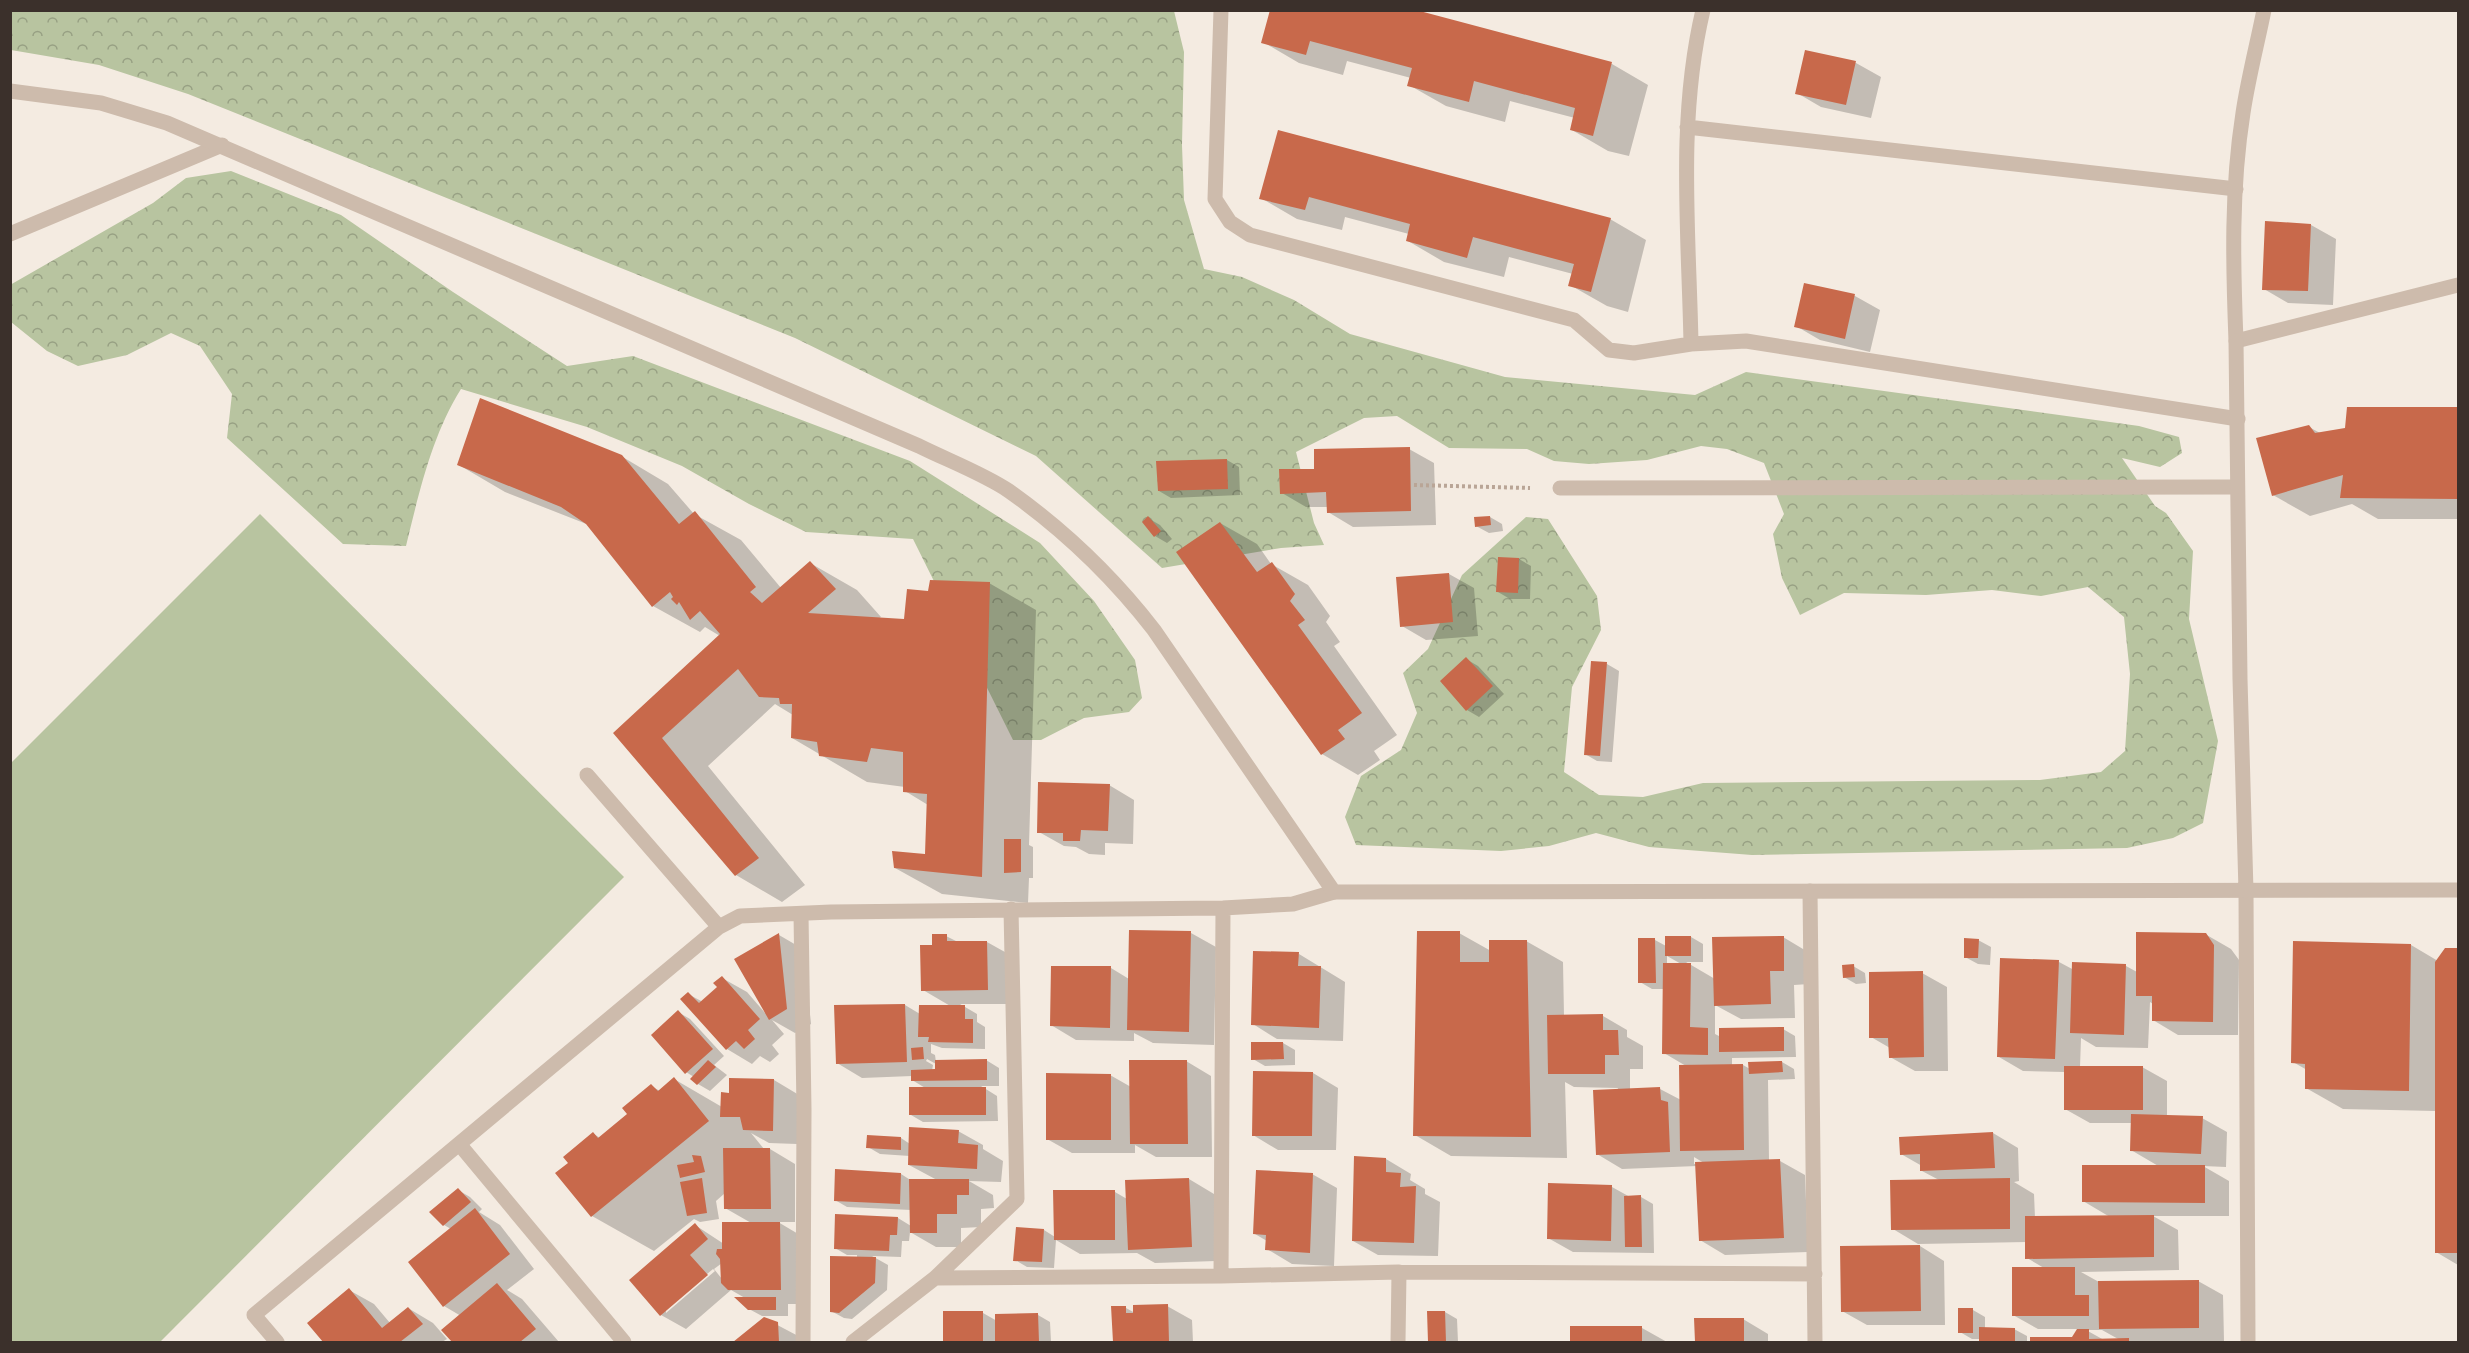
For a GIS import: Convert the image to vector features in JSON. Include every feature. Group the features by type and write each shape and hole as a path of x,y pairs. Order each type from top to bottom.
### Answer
{"street":[{"path":"1221,10 1215,199 1230,222 1250,235 1574,320 1609,350 1634,353 1691,344 1746,341 2238,419"},
{"path":"1691,344 1687,127 1696,39 1703,10"},
{"path":"2248,1342 2246,891 2237,487 2238,419 2232,241 2243,114 2264,10"},
{"path":"10,92 101,103 167,123 908,441 1008,490 1082,550 1122,589 1154,630 1334,892"},
{"path":"1687,127 2236,189"},
{"path":"10,234 222,145"},
{"path":"2236,341 2458,285"},
{"path":"1560,488 2237,487"},
{"path":"587,775 719,927"},
{"path":"277,1342 254,1315 719,927 740,916 1011,909 1223,908 1293,904 1334,892 2458,890"},
{"path":"1810,891 1815,1342"},
{"path":"1221,1276 1223,908"},
{"path":"853,1342 935,1278 1017,1198 1011,909"},
{"path":"801,914 804,1110 803,1342"},
{"path":"460,1145 624,1342"},
{"path":"935,1278 1399,1272 1815,1274"},
{"path":"1398,1342 1399,1272"}],"path":[{"path":"1414,485 1533,488"}],"green space":[{"path":"11,10 1174,11 1184,52 1182,145 1184,200 1204,269 1242,277 1294,300 1350,334 1505,377 1695,395 1746,372 2139,426 2179,437 2182,453 2160,467 2122,458 2155,506 2166,513 2193,551 2189,619 2218,741 2203,823 2173,838 2127,848 1752,855 1649,847 1596,833 1549,846 1501,851 1356,845 1345,817 1361,776 1401,750 1417,713 1403,673 1428,649 1462,575 1526,517 1548,519 1597,596 1601,630 1572,687 1564,772 1599,795 1643,797 1703,783 2040,780 2101,772 2125,751 2130,674 2124,617 2088,587 2041,596 1992,590 1926,595 1844,593 1800,615 1782,578 1773,534 1784,514 1764,463 1727,449 1701,446 1647,460 1589,464 1554,461 1527,449 1449,448 1397,416 1364,418 1296,452 1314,523 1324,545 1281,548 1162,568 1036,456 795,338 188,94 99,65 11,50"},
{"path":"231,171 341,215 453,292 567,366 633,356 910,461 1040,543 1094,601 1135,660 1142,698 1129,712 1084,718 1041,740 1013,740 913,539 806,532 749,504 682,466 587,427 461,389 434,445 421,485 406,546 343,544 227,438 232,394 200,346 171,333 127,355 78,366 47,351 11,322 10,285 153,203 186,178"},
{"path":"260,514 624,877 160,1342 11,1342 11,763"}],"building":[{"path":"1270,10 1416,10 1612,62 1593,136 1570,130 1575,108 1474,81 1469,102 1407,86 1412,68 1310,41 1306,55 1261,43"},
{"path":"1805,50 1856,61 1846,105 1795,94"},
{"path":"1278,130 1611,218 1591,292 1568,286 1574,264 1473,237 1467,258 1406,241 1410,224 1309,197 1305,210 1259,199"},
{"path":"2265,221 2311,224 2308,291 2262,290"},
{"path":"1804,283 1855,294 1845,339 1794,327"},
{"path":"480,398 622,455 679,524 695,511 756,587 750,592 762,603 810,561 836,589 808,613 904,619 907,589 928,591 930,580 990,582 982,877 894,868 892,851 925,854 927,794 903,792 903,752 871,748 867,762 819,756 817,742 791,738 792,704 780,704 779,698 759,697 738,669 662,738 759,858 735,876 613,733 720,634 700,611 690,620 679,602 677,605 671,599 673,597 670,592 652,607 586,524 561,507 457,465"},
{"path":"2347,407 2458,407 2458,499 2340,498 2343,475 2272,496 2256,438 2309,425 2315,433 2345,428"},
{"path":"1410,447 1411,511 1327,513 1326,492 1280,494 1279,469 1314,469 1314,449"},
{"path":"1227,459 1228,489 1158,491 1156,461"},
{"path":"1148,516 1161,531 1154,537 1142,522"},
{"path":"1490,516 1491,525 1475,527 1474,517"},
{"path":"1220,522 1257,572 1272,562 1295,594 1290,601 1305,620 1298,625 1362,713 1338,730 1345,739 1321,755 1176,552"},
{"path":"1498,557 1519,558 1518,593 1496,592"},
{"path":"1449,573 1453,622 1400,627 1396,577"},
{"path":"1466,657 1493,686 1466,711 1440,681"},
{"path":"1591,661 1607,662 1600,756 1584,755"},
{"path":"1038,782 1110,784 1108,831 1081,830 1080,841 1063,841 1063,833 1037,833"},
{"path":"1004,839 1021,839 1021,872 1004,873"},
{"path":"1129,930 1191,931 1189,1032 1127,1030"},
{"path":"1417,931 1460,931 1460,962 1489,962 1489,940 1527,940 1531,1137 1413,1136"},
{"path":"2136,932 2206,933 2214,945 2213,1022 2152,1021 2152,996 2136,996"},
{"path":"779,933 787,1009 769,1020 734,959"},
{"path":"932,934 947,934 947,941 987,941 988,990 921,991 920,945 932,945"},
{"path":"1665,936 1691,936 1691,956 1665,956"},
{"path":"1784,936 1784,971 1770,971 1771,1004 1714,1006 1712,937"},
{"path":"1638,938 1655,938 1656,983 1638,983"},
{"path":"1964,938 1979,939 1978,958 1964,958"},
{"path":"2293,941 2411,944 2409,1091 2305,1089 2305,1064 2291,1063"},
{"path":"2445,948 2458,948 2458,1253 2435,1253 2435,962"},
{"path":"1253,951 1299,952 1298,966 1321,966 1319,1028 1251,1025"},
{"path":"2000,958 2059,960 2055,1059 1997,1057"},
{"path":"2072,962 2126,964 2124,1035 2070,1033"},
{"path":"1663,963 1691,963 1690,1027 1708,1028 1708,1055 1662,1054"},
{"path":"1854,964 1855,977 1843,978 1842,965"},
{"path":"1051,966 1111,966 1110,1028 1050,1026"},
{"path":"1923,971 1924,1057 1889,1058 1888,1038 1869,1038 1869,972"},
{"path":"722,976 760,1019 748,1030 755,1039 744,1049 736,1041 726,1050 680,999 688,992 699,1003 717,987 713,983"},
{"path":"905,1004 907,1062 836,1064 834,1005"},
{"path":"919,1005 965,1005 965,1019 973,1019 973,1043 928,1042 929,1037 918,1037"},
{"path":"678,1010 713,1049 685,1074 651,1035"},
{"path":"1603,1014 1603,1030 1618,1030 1619,1055 1605,1055 1605,1074 1548,1074 1547,1015"},
{"path":"1784,1027 1784,1051 1719,1052 1719,1028"},
{"path":"1251,1042 1283,1042 1284,1059 1251,1060"},
{"path":"923,1047 924,1059 912,1060 911,1048"},
{"path":"987,1059 987,1080 911,1081 911,1070 935,1069 935,1060"},
{"path":"708,1060 716,1067 697,1085 690,1079"},
{"path":"1129,1060 1187,1060 1188,1144 1130,1144"},
{"path":"1782,1061 1783,1072 1749,1074 1748,1062"},
{"path":"1743,1064 1744,1150 1680,1151 1679,1065"},
{"path":"2064,1066 2143,1066 2143,1110 2064,1110"},
{"path":"1253,1071 1313,1072 1312,1136 1252,1136"},
{"path":"1046,1073 1111,1074 1111,1140 1046,1140"},
{"path":"674,1077 709,1121 591,1217 555,1173 568,1163 563,1157 593,1132 598,1138 627,1114 622,1108 651,1084 658,1091"},
{"path":"729,1078 774,1079 773,1131 743,1130 740,1117 720,1117 721,1092 729,1093"},
{"path":"909,1087 986,1087 986,1115 909,1115"},
{"path":"1660,1087 1661,1100 1668,1102 1670,1152 1596,1155 1593,1090"},
{"path":"2131,1114 2203,1116 2201,1154 2130,1151"},
{"path":"909,1127 959,1130 958,1143 978,1145 977,1169 908,1165"},
{"path":"1993,1132 1995,1168 1920,1171 1920,1154 1900,1155 1899,1137"},
{"path":"867,1135 901,1137 901,1150 866,1148"},
{"path":"723,1148 770,1148 771,1209 724,1209"},
{"path":"692,1155 701,1156 705,1172 680,1178 677,1165 694,1162"},
{"path":"1354,1156 1386,1158 1386,1172 1401,1173 1400,1187 1416,1186 1414,1243 1352,1241"},
{"path":"1780,1159 1784,1238 1699,1241 1695,1162"},
{"path":"2082,1165 2205,1165 2205,1203 2082,1202"},
{"path":"835,1169 901,1173 900,1204 834,1201"},
{"path":"1256,1170 1313,1173 1310,1253 1265,1250 1266,1235 1253,1234"},
{"path":"702,1178 707,1213 687,1216 680,1182"},
{"path":"1189,1178 1192,1247 1128,1250 1125,1180"},
{"path":"2010,1178 2010,1229 1891,1230 1890,1180"},
{"path":"909,1179 969,1179 969,1195 957,1195 957,1214 937,1214 937,1233 910,1233"},
{"path":"1548,1183 1612,1185 1611,1241 1547,1239"},
{"path":"458,1188 471,1202 443,1226 429,1212"},
{"path":"1053,1190 1115,1190 1115,1240 1054,1240"},
{"path":"1641,1195 1642,1247 1625,1247 1624,1196"},
{"path":"475,1208 510,1254 443,1307 408,1262"},
{"path":"835,1214 898,1217 897,1235 890,1235 889,1251 834,1249"},
{"path":"2154,1215 2154,1257 2025,1259 2025,1216"},
{"path":"722,1222 780,1222 781,1290 728,1290 721,1283 720,1259 716,1254 717,1249 722,1249"},
{"path":"695,1223 708,1239 690,1255 708,1275 660,1316 629,1280"},
{"path":"1016,1227 1044,1229 1042,1262 1013,1261"},
{"path":"1920,1245 1921,1311 1841,1312 1840,1246"},
{"path":"830,1256 876,1257 875,1283 839,1313 830,1312"},
{"path":"2012,1267 2075,1267 2075,1295 2089,1295 2089,1316 2012,1316"},
{"path":"2199,1280 2199,1328 2099,1329 2098,1281"},
{"path":"497,1283 536,1329 520,1342 452,1342 441,1330"},
{"path":"349,1288 382,1328 408,1307 423,1324 400,1342 323,1342 307,1323"},
{"path":"734,1297 776,1297 776,1310 748,1310"},
{"path":"1168,1304 1169,1342 1113,1342 1111,1306 1126,1306 1126,1313 1133,1313 1133,1305"},
{"path":"1958,1308 1973,1308 1973,1333 1958,1333"},
{"path":"943,1311 983,1311 983,1342 943,1342"},
{"path":"1427,1311 1445,1311 1446,1342 1428,1342"},
{"path":"1038,1313 1039,1342 995,1342 995,1314"},
{"path":"764,1317 778,1322 779,1342 733,1342"},
{"path":"1694,1318 1744,1318 1744,1342 1695,1342"},
{"path":"1570,1326 1642,1326 1642,1342 1570,1342"},
{"path":"1979,1327 2015,1328 2015,1342 1979,1342"},
{"path":"2077,1329 2089,1329 2089,1339 2129,1338 2129,1342 2030,1342 2030,1337 2072,1337"}]}
